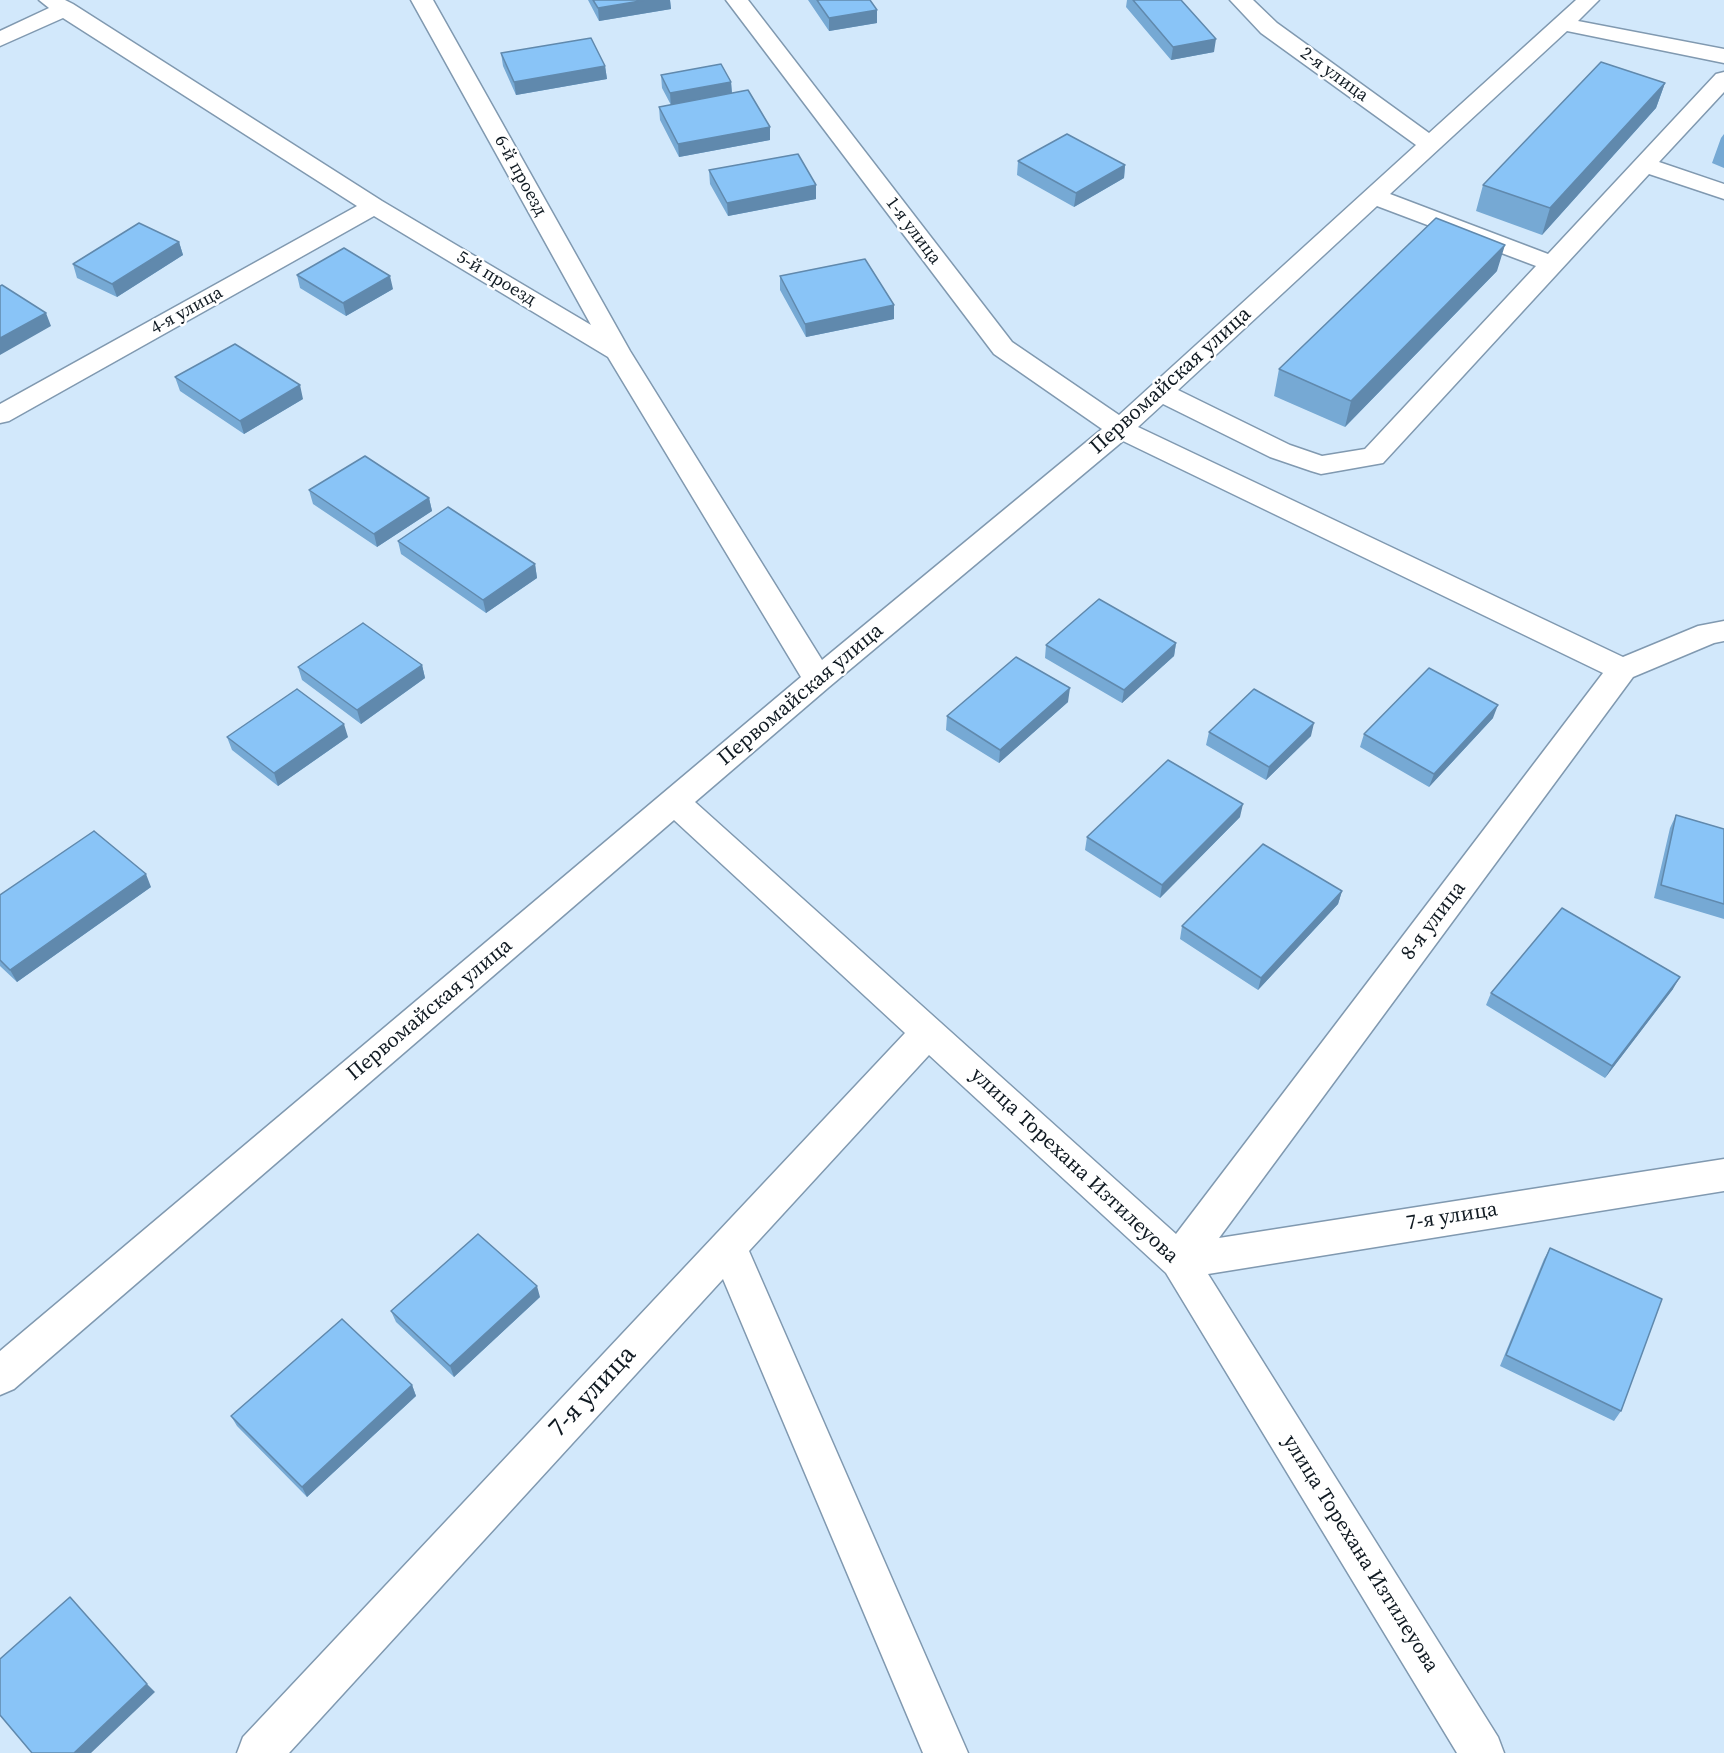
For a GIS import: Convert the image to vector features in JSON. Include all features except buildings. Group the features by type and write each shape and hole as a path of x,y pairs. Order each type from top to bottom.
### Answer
{"street":[{"name":"6-й проезд","path":"422,0 618,352"},
{"name":"1-я улица","path":"736,0 1003,348 1120,429 1622,669"},
{"name":"2-я улица","path":"1240,0 1269,28 1431,145"},
{"name":"Первомайская улица","path":"0,1376 818,679 1120,429 1588,0"},
{"name":"5-й проезд","path":"57,5 374,206 618,352 818,679"},
{"path":"0,39 57,5"},
{"path":"1563,24 1724,56"},
{"path":"1160,392 1280,451 1321,465 1373,457 1724,79"},
{"path":"1644,165 1724,192"},
{"path":"1375,197 1553,264"},
{"name":"4-я улица","path":"0,415 374,206"},
{"path":"1622,669 1709,633 1724,631"},
{"name":"8-я улица","path":"1179,1261 1622,669"},
{"name":"улица Торехана Изтилеуова","path":"675,801 1179,1261 1482,1753"},
{"name":"7-я улица","path":"259,1753 928,1032"},
{"name":"7-я улица","path":"1179,1261 1724,1175"},
{"path":"728,1246 946,1753"}]}
